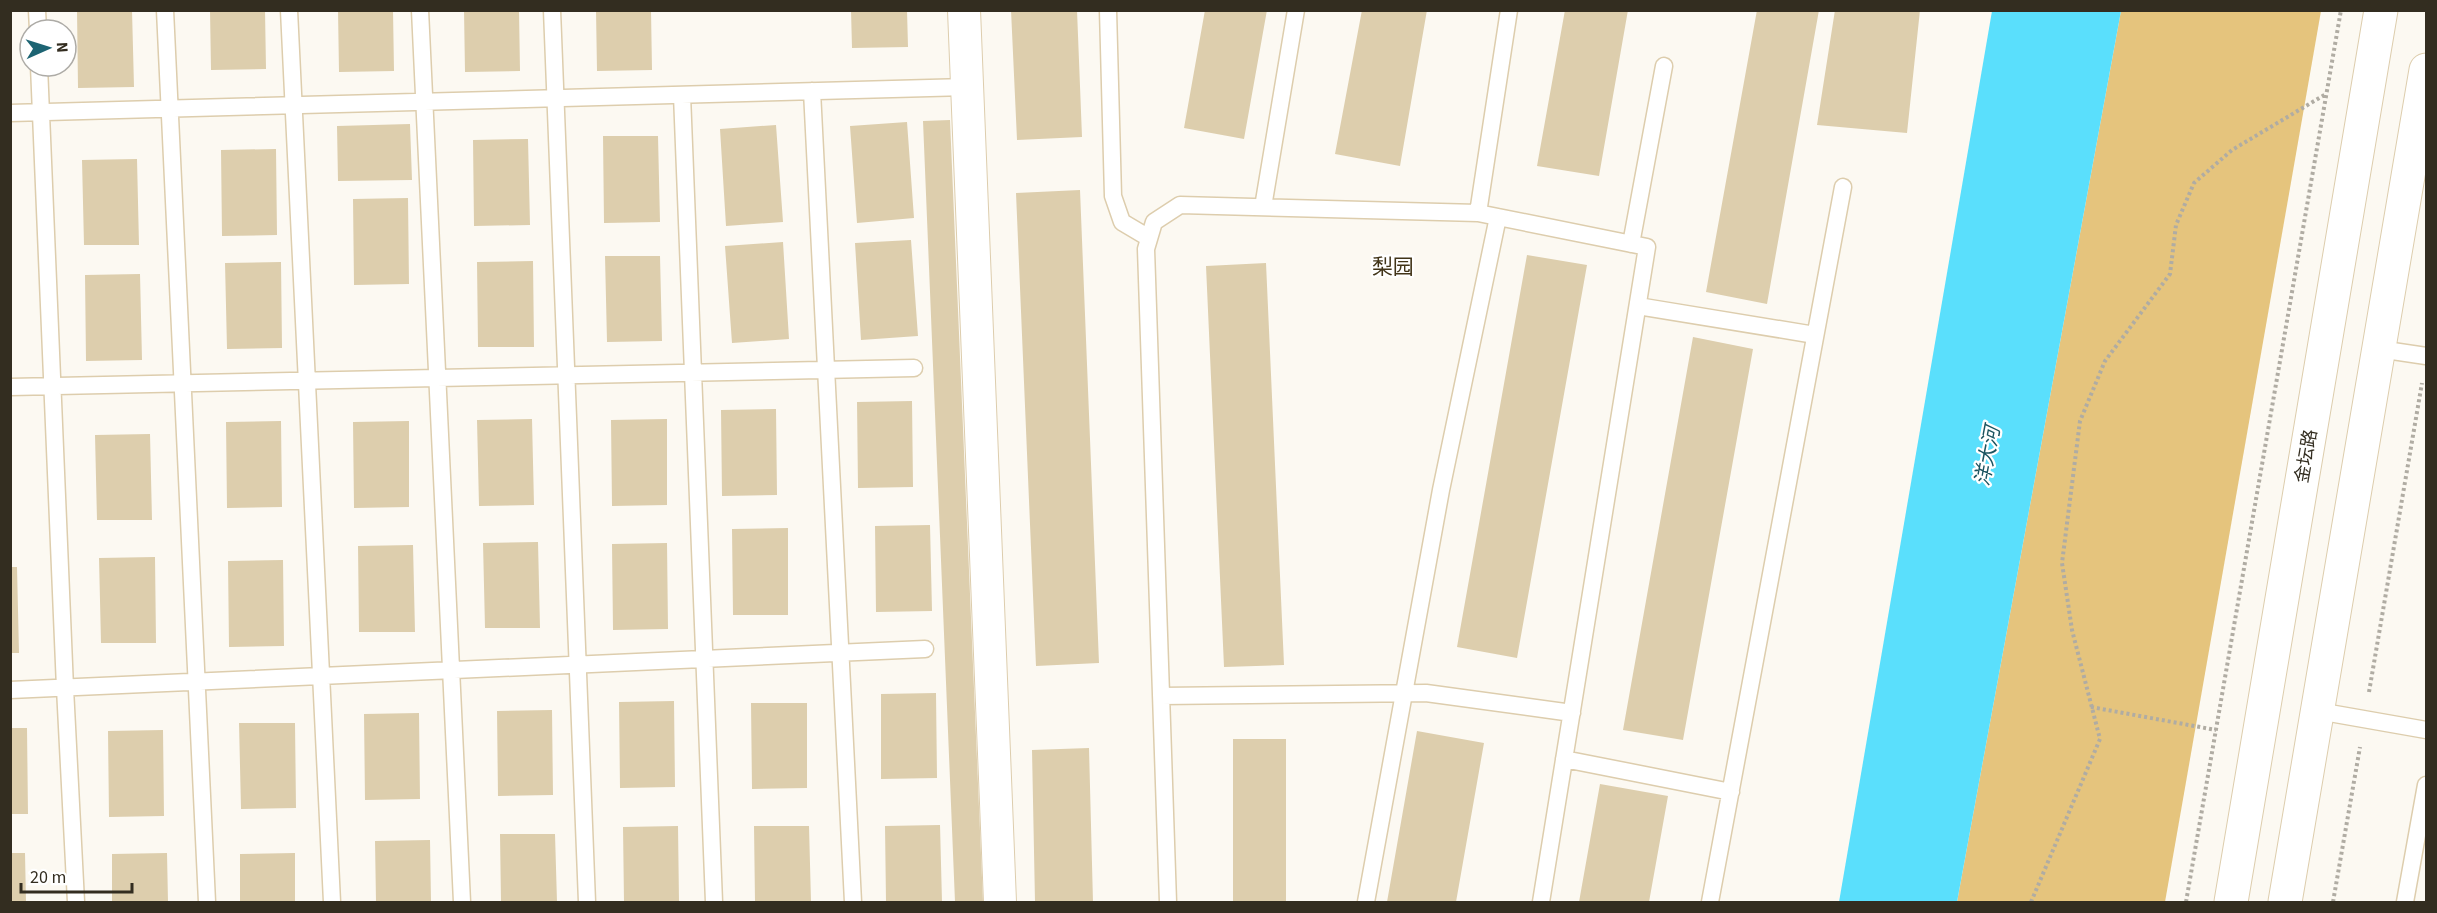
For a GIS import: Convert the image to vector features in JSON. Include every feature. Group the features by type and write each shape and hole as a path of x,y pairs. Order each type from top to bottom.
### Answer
{"street":[{"path":"964,10 1000,903"},
{"name":"金坛路","path":"2231,903 2381,10"},
{"path":"2285,903 2427,70"}],"lane":[{"path":"165,10 207,903"},
{"path":"290,10 332,903"},
{"path":"420,10 462,903"},
{"path":"552,10 587,903"},
{"path":"1108,10 1113,196 1122,222 1149,238"},
{"path":"1263,207 1296,10"},
{"path":"1478,213 1509,10"},
{"path":"1631,244 1664,66"},
{"path":"40,78 64,688 76,903"},
{"path":"10,113 967,87"},
{"path":"812,91 828,370 853,903"},
{"path":"682,95 714,903"},
{"path":"1710,903 1843,187"},
{"path":"1168,903 1146,249 1154,222 1180,204 1478,213 1647,247 1541,903"},
{"path":"1366,903 1441,490 1498,217"},
{"path":"1638,306 1815,335"},
{"path":"2379,349 2427,356"},
{"path":"10,387 915,368"},
{"path":"10,690 925,649"},
{"path":"1161,696 1426,693 1572,713"},
{"path":"2318,711 2427,730"},
{"path":"1564,759 1731,792"},
{"path":"2405,903 2427,785"}],"path":[{"path":"2186,903 2341,10"},
{"path":"2031,903 2100,739 2072,630 2062,563 2080,421 2105,361 2169,274 2176,225 2194,183 2232,150 2326,94"},
{"path":"2333,903 2422,382"},
{"path":"2091,707 2216,730"}],"shaded area":[{"path":"2121,11 2321,11 2165,902 1957,902"}],"water":[{"name":"洋大河","path":"1992,11 2121,11 1957,902 1839,902"}],"building":[{"path":"77,10 132,10 134,87 78,88"},
{"path":"210,10 265,10 266,69 211,70"},
{"path":"338,10 393,10 394,71 339,72"},
{"path":"464,10 519,10 520,71 465,72"},
{"path":"596,10 651,10 652,70 597,71"},
{"path":"851,10 907,10 908,47 852,48"},
{"path":"1011,10 1077,10 1082,137 1017,140"},
{"path":"1205,10 1267,10 1244,139 1184,128"},
{"path":"1362,10 1427,10 1400,166 1335,154"},
{"path":"1565,10 1628,10 1599,176 1537,166"},
{"path":"1757,10 1819,10 1767,304 1706,292"},
{"path":"1835,10 1920,10 1907,133 1817,125"},
{"path":"950,120 983,902 955,902 923,121"},
{"path":"907,122 914,218 857,223 850,126"},
{"path":"410,124 412,180 338,181 337,126"},
{"path":"776,125 783,222 726,226 720,129"},
{"path":"603,136 658,136 660,222 604,223"},
{"path":"528,139 530,225 474,226 473,140"},
{"path":"276,149 277,235 222,236 221,150"},
{"path":"137,159 139,245 84,245 82,160"},
{"path":"1080,190 1099,663 1036,666 1016,193"},
{"path":"408,198 409,284 354,285 353,199"},
{"path":"911,240 918,336 861,340 855,243"},
{"path":"783,242 789,339 732,343 725,246"},
{"path":"1527,255 1587,265 1517,658 1457,647"},
{"path":"605,256 660,256 662,341 607,342"},
{"path":"533,261 534,347 478,347 477,262"},
{"path":"281,262 282,348 227,349 225,263"},
{"path":"1266,263 1284,665 1224,667 1206,266"},
{"path":"140,274 142,360 86,361 85,275"},
{"path":"1693,337 1753,349 1683,740 1623,730"},
{"path":"912,401 913,487 858,488 857,402"},
{"path":"776,409 777,495 722,496 721,410"},
{"path":"532,419 534,505 479,506 477,420"},
{"path":"667,419 667,505 612,506 611,420"},
{"path":"281,421 282,507 227,508 226,422"},
{"path":"409,421 409,507 354,508 353,422"},
{"path":"150,434 152,520 97,520 95,435"},
{"path":"930,525 932,611 876,612 875,526"},
{"path":"788,528 788,615 733,615 732,529"},
{"path":"538,542 540,628 485,628 483,543"},
{"path":"667,543 668,629 613,630 612,544"},
{"path":"413,545 415,632 359,632 358,546"},
{"path":"155,557 156,643 101,643 99,558"},
{"path":"283,560 284,646 229,647 228,561"},
{"path":"10,567 17,567 19,653 10,653"},
{"path":"936,693 937,778 881,779 881,694"},
{"path":"674,701 675,787 620,788 619,702"},
{"path":"751,703 807,703 807,788 752,789"},
{"path":"552,710 553,795 498,796 497,711"},
{"path":"419,713 420,799 365,800 364,714"},
{"path":"239,723 295,723 296,808 241,809"},
{"path":"10,728 27,728 28,814 10,814"},
{"path":"163,730 164,816 109,817 108,731"},
{"path":"1417,731 1484,743 1456,902 1387,902"},
{"path":"1233,739 1286,739 1286,902 1233,902"},
{"path":"1089,748 1093,902 1035,902 1032,750"},
{"path":"1600,784 1668,796 1649,902 1579,902"},
{"path":"940,825 942,902 886,902 885,826"},
{"path":"678,826 679,902 624,902 623,827"},
{"path":"754,826 809,826 811,902 755,902"},
{"path":"500,834 555,834 557,902 501,902"},
{"path":"430,840 431,902 376,902 375,841"},
{"path":"10,853 25,853 26,902 10,902"},
{"path":"167,853 168,902 112,902 112,854"},
{"path":"295,853 295,902 240,902 240,854"}],"district":[{"name":"梨园","path":"1393,267"}]}
